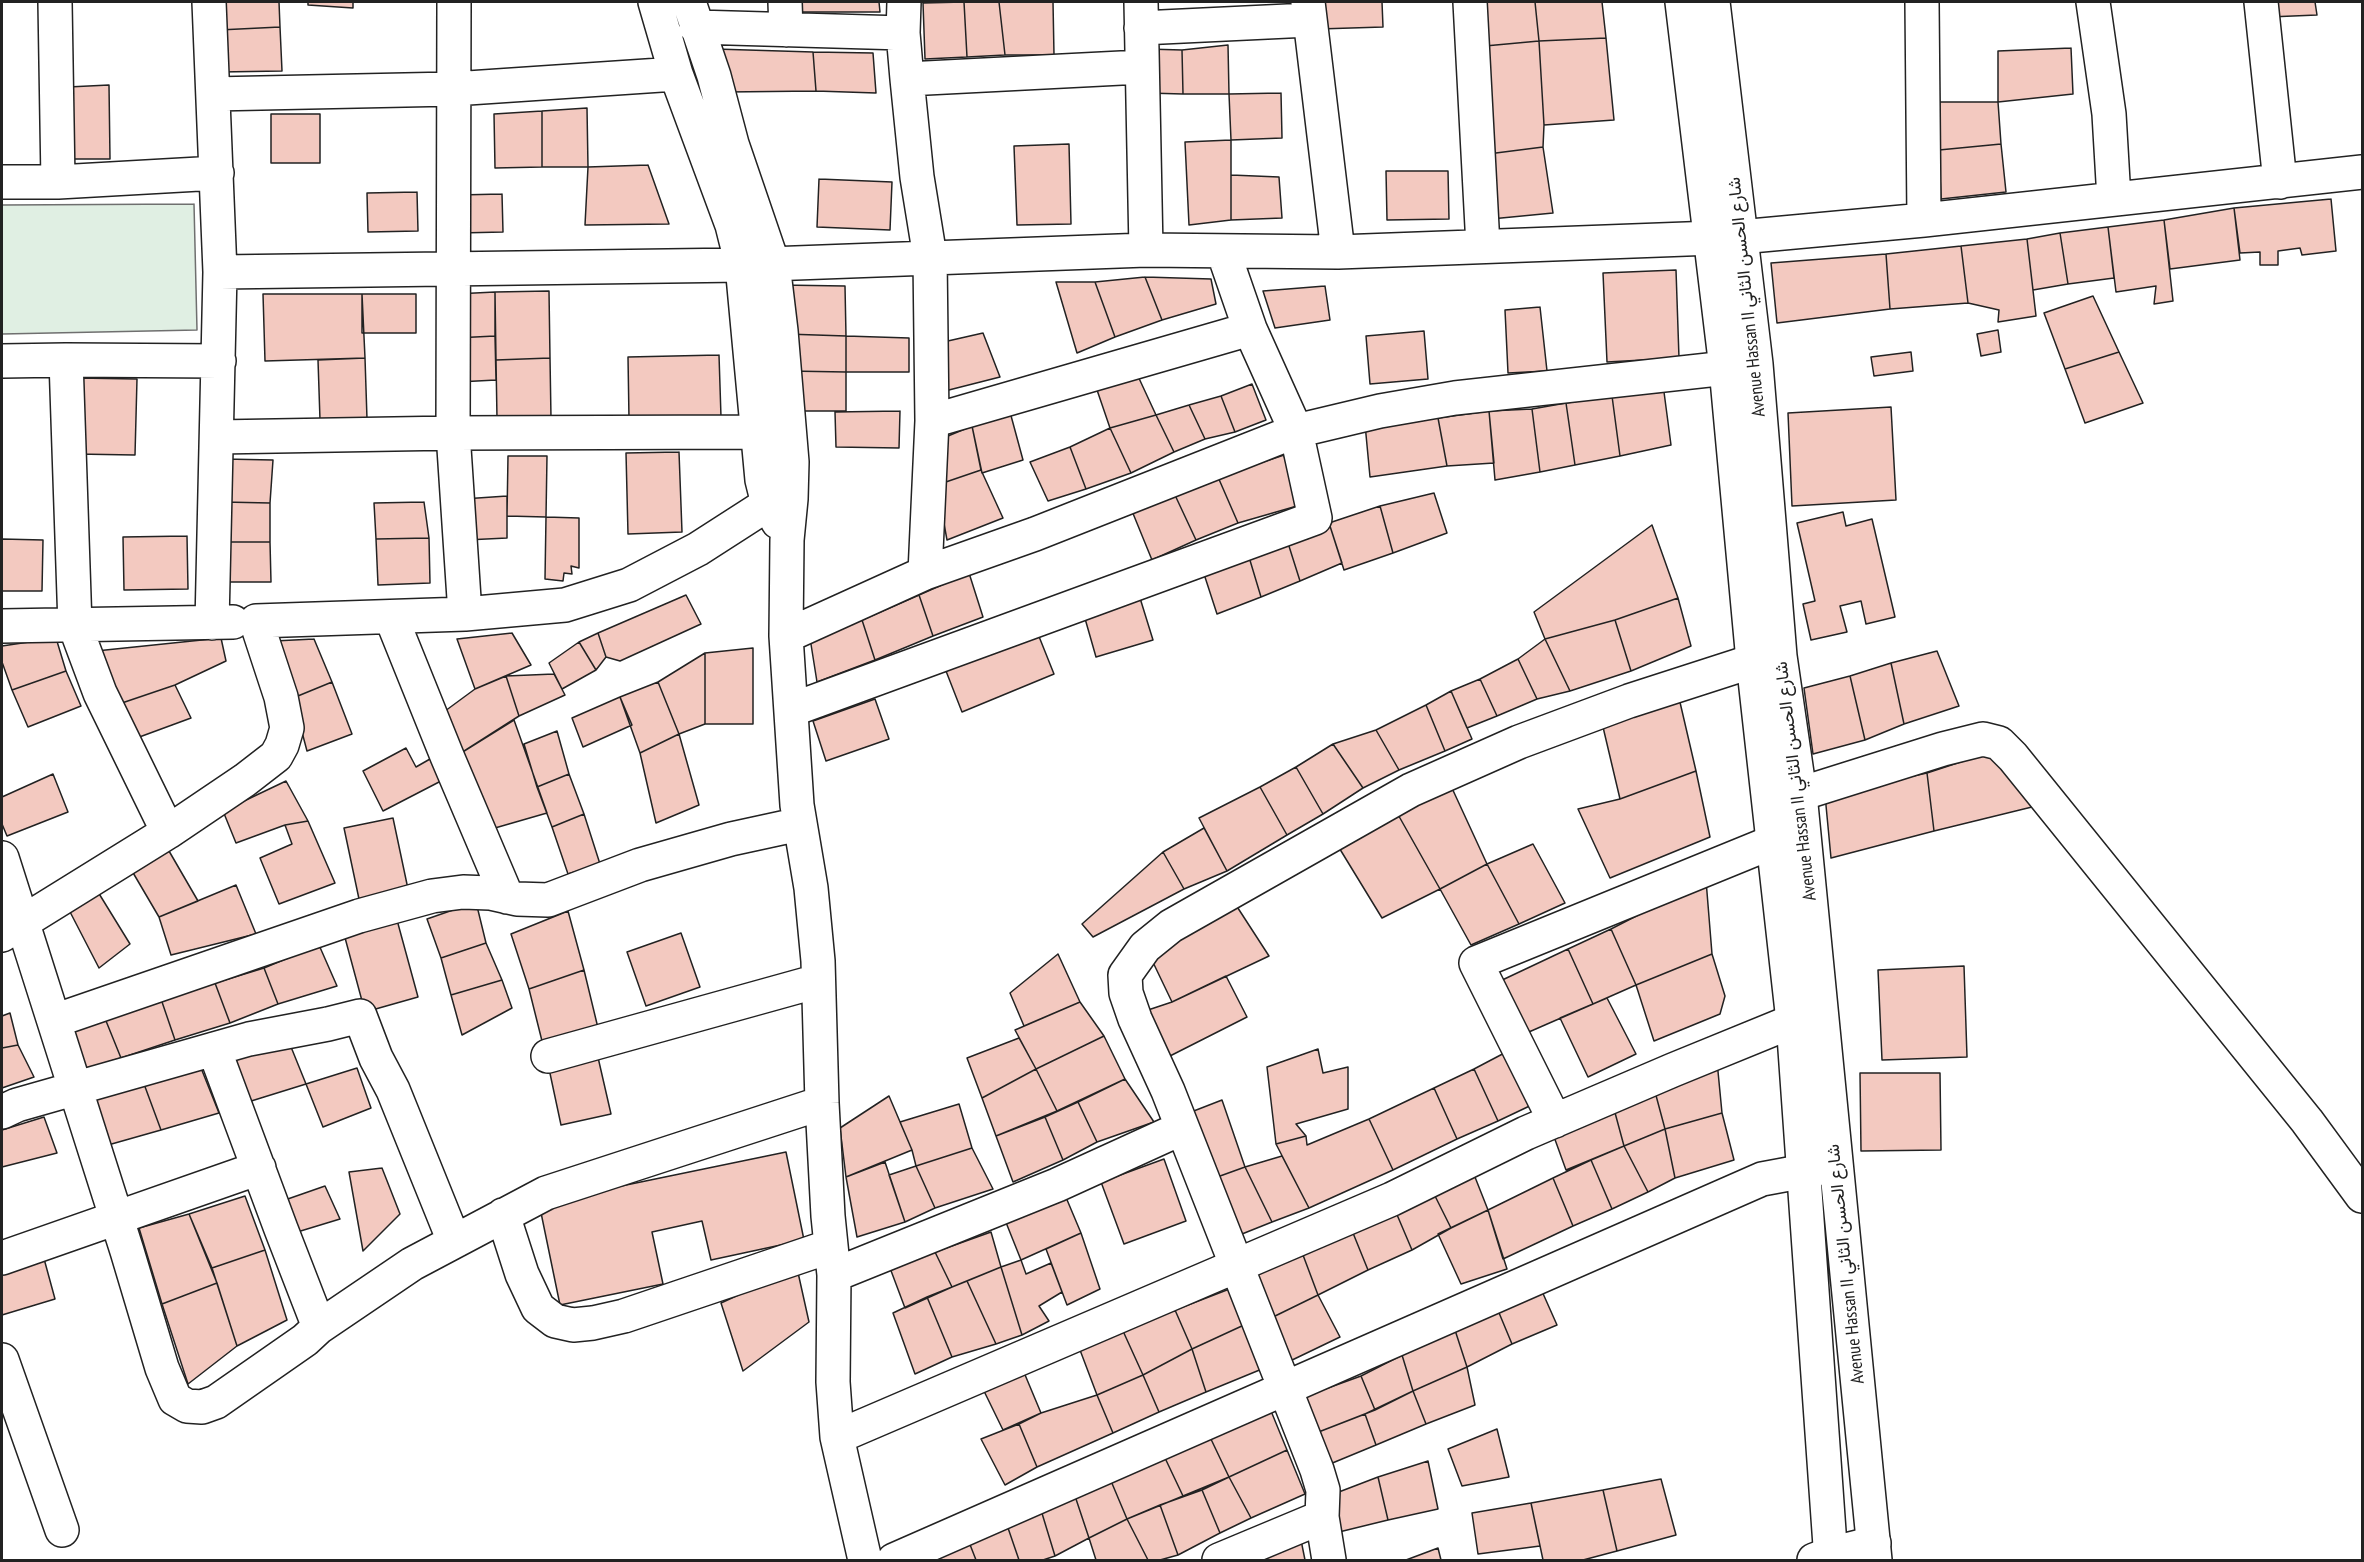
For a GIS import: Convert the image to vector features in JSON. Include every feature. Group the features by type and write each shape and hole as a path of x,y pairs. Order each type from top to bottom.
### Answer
{"street":[{"path":"55,2 58,182"},
{"path":"209,2 220,272 212,623"},
{"path":"454,2 453,433 465,614"},
{"path":"656,2 676,74 732,225 757,264 756,432 762,480 780,501"},
{"path":"1470,2 1483,246"},
{"name":"Avenue Hassan II شارع الحسن الثاني","path":"1682,2 1725,237 1741,366 1767,658 1774,841 1837,1165 1874,1552"},
{"name":"Avenue Hassan II شارع الحسن الثاني","path":"1713,2 1725,237"},
{"path":"1922,2 1923,220"},
{"path":"2093,2 2109,114 2114,199"},
{"path":"2261,2 2280,182"},
{"path":"1146,250 1141,15 1308,11 1338,252"},
{"path":"865,1560 837,1437 833,1382 833,1261 822,1103 818,981 811,888 797,805 786,636 787,540 780,501 792,462 787,398 732,144 714,76 693,14 903,17 917,177 930,257 932,420 925,573"},
{"path":"907,79 1141,67"},
{"path":"213,94 453,89 676,74"},
{"path":"2,182 58,182 217,172"},
{"path":"220,272 757,264 1146,250 1338,252 1725,237 1923,220 2362,172"},
{"path":"791,710 1315,518 1296,431 1250,329 1223,251"},
{"path":"932,420 1250,329"},
{"path":"66,360 75,626 100,693 168,832"},
{"path":"2,361 219,361"},
{"path":"786,636 925,573 1035,534 1296,431 1380,411 1455,398 1741,366"},
{"path":"217,437 453,433 756,432"},
{"path":"2,626 212,623 391,617 465,614 565,605 604,595 629,585 698,549 780,501"},
{"path":"391,617 507,897"},
{"path":"12,928 168,832 276,756 287,728 280,697 256,621"},
{"path":"1329,1560 1322,1517 1323,1490 1286,1389 1126,993 1125,975 1144,947 1172,926 1411,790 1519,742 1629,701 1767,658"},
{"name":"Avenue Hassan II شارع الحسن الثاني","path":"1767,658 1800,794 1807,1018 1804,1171 1825,1558"},
{"path":"1800,794 1943,749 1983,739 1999,743 2307,1121 2362,1196"},
{"path":"54,1020 359,916 432,896 463,892 548,900 639,865 731,839 801,824"},
{"path":"1555,1121 1476,963 1774,841"},
{"path":"2,858 12,928 54,1020 168,1386 175,1399 187,1406 202,1407 216,1402 412,1264 546,1193 822,1103"},
{"path":"548,1056 818,981"},
{"path":"2,1112 249,1039 360,1016 376,1058 393,1090 454,1241"},
{"path":"837,1437 1392,1199 1555,1121 1807,1018"},
{"path":"214,1049 280,1229 320,1327"},
{"path":"503,1215 522,1274 538,1308 555,1321 573,1325 593,1323 833,1261 1057,1185 1182,1128"},
{"path":"894,1560 1733,1191 1762,1179 1837,1165"},
{"path":"2,1258 259,1168"},
{"path":"2,1360 62,1530"},
{"path":"1219,1560 1322,1517"},
{"path":"1825,1558 1874,1552"}],"green space":[{"path":"194,204 197,330 2,334 2,205"}],"building":[{"path":"218,2 279,2 280,27 219,30"},
{"path":"308,2 353,2 353,8 308,5"},
{"path":"796,2 879,2 880,12 797,12"},
{"path":"964,2 967,57 925,59 923,3"},
{"path":"964,2 999,2 1005,55 967,57"},
{"path":"999,2 1053,2 1054,55 1005,55"},
{"path":"1317,2 1382,2 1383,27 1319,29"},
{"path":"1485,2 1535,2 1539,41 1485,46"},
{"path":"1535,2 1602,2 1606,38 1539,41"},
{"path":"2268,2 2315,2 2317,15 2269,17"},
{"path":"280,27 282,71 220,72 219,30"},
{"path":"1606,38 1614,120 1544,125 1539,41"},
{"path":"1539,41 1544,125 1543,147 1488,154 1485,46"},
{"path":"1228,45 1229,94 1183,94 1182,50"},
{"path":"2071,48 2073,94 1998,102 1998,51"},
{"path":"715,49 813,52 816,91 726,92"},
{"path":"1147,49 1182,50 1183,94 1147,93"},
{"path":"813,52 873,53 876,93 816,91"},
{"path":"109,85 110,159 71,159 68,87"},
{"path":"1281,93 1282,138 1231,140 1229,94"},
{"path":"1936,102 1998,102 2001,144 1939,150"},
{"path":"587,108 588,167 542,167 542,111"},
{"path":"542,111 542,167 495,168 494,114"},
{"path":"271,114 320,114 320,163 271,163"},
{"path":"1231,140 1231,220 1189,225 1185,142"},
{"path":"1069,144 1071,224 1017,225 1014,146"},
{"path":"2001,144 2006,192 1941,199 1939,150"},
{"path":"1543,147 1553,213 1491,219 1488,154"},
{"path":"648,165 669,224 585,225 588,167"},
{"path":"1386,171 1448,171 1449,219 1387,220"},
{"path":"1231,175 1279,177 1282,218 1231,220"},
{"path":"819,179 892,182 890,230 817,227"},
{"path":"417,192 418,231 368,232 367,193"},
{"path":"502,194 503,232 459,233 458,195"},
{"path":"2331,199 2336,251 2302,255 2300,248 2278,251 2278,265 2260,265 2260,252 2240,253 2234,208"},
{"path":"2234,208 2240,260 2170,269 2164,220"},
{"path":"2164,220 2173,301 2154,304 2156,286 2116,292 2108,227"},
{"path":"2108,227 2114,278 2068,284 2060,233"},
{"path":"2060,233 2068,284 2033,290 2027,239"},
{"path":"2027,239 2036,316 1998,322 1999,310 1968,303 1961,246"},
{"path":"1961,246 1968,303 1890,309 1886,254"},
{"path":"1886,254 1890,309 1777,323 1771,263"},
{"path":"1676,270 1679,358 1607,362 1603,273"},
{"path":"1145,277 1162,320 1115,337 1095,282"},
{"path":"1145,277 1211,279 1216,304 1162,320"},
{"path":"1056,282 1095,282 1115,337 1077,353"},
{"path":"780,285 845,286 846,336 786,334"},
{"path":"1325,286 1330,320 1275,328 1263,291"},
{"path":"549,291 550,358 496,360 495,292"},
{"path":"495,292 495,336 455,338 455,294"},
{"path":"263,294 362,294 365,358 265,361"},
{"path":"362,294 416,294 416,333 362,333"},
{"path":"2093,296 2119,352 2065,369 2044,313"},
{"path":"1540,307 1547,371 1508,373 1505,310"},
{"path":"1998,330 2001,352 1981,356 1977,334"},
{"path":"1424,331 1428,379 1370,384 1366,336"},
{"path":"983,333 1000,377 941,392 939,343"},
{"path":"786,334 846,336 846,372 788,371"},
{"path":"495,336 496,380 458,382 455,338"},
{"path":"846,336 909,338 909,372 846,372"},
{"path":"1911,352 1913,371 1874,376 1871,357"},
{"path":"2119,352 2143,403 2085,423 2065,369"},
{"path":"719,355 721,417 629,419 628,357"},
{"path":"365,358 367,419 320,420 318,360"},
{"path":"550,358 551,418 497,419 496,360"},
{"path":"788,371 846,372 846,411 792,411"},
{"path":"1137,374 1156,415 1110,428 1096,387"},
{"path":"77,378 137,379 135,455 75,454"},
{"path":"1252,384 1266,420 1235,432 1221,396"},
{"path":"1664,392 1671,445 1620,456 1612,396"},
{"path":"1221,396 1235,432 1205,439 1189,405"},
{"path":"1612,396 1620,456 1575,465 1566,403"},
{"path":"1566,403 1575,465 1540,472 1532,409"},
{"path":"1189,405 1205,439 1174,452 1156,415"},
{"path":"1891,407 1896,500 1792,506 1788,413"},
{"path":"1532,409 1540,472 1495,480 1489,411"},
{"path":"900,411 899,448 836,447 835,412"},
{"path":"1489,411 1494,463 1447,466 1438,418"},
{"path":"1010,412 1023,460 982,473 972,426"},
{"path":"1156,415 1174,452 1131,473 1110,428"},
{"path":"1438,418 1447,466 1370,477 1365,424"},
{"path":"972,426 981,470 937,485 936,441"},
{"path":"1110,428 1131,473 1086,489 1070,447"},
{"path":"1070,447 1086,489 1048,501 1030,462"},
{"path":"679,452 682,532 628,534 626,453"},
{"path":"1284,455 1297,506 1238,523 1218,477"},
{"path":"508,456 547,456 546,517 507,516"},
{"path":"224,459 273,460 270,503 223,502"},
{"path":"981,470 1003,518 947,540 937,485"},
{"path":"1218,477 1238,523 1196,540 1174,493"},
{"path":"1174,493 1196,540 1152,560 1132,511"},
{"path":"1434,493 1447,533 1393,553 1380,506"},
{"path":"507,496 507,538 466,540 463,499"},
{"path":"223,502 270,503 270,542 223,542"},
{"path":"424,502 429,538 376,539 374,503"},
{"path":"1380,506 1393,553 1344,570 1329,523"},
{"path":"1843,512 1846,526 1872,519 1895,617 1866,624 1861,601 1840,606 1847,632 1811,640 1803,604 1815,601 1797,523"},
{"path":"546,517 579,518 579,568 571,566 572,574 564,573 563,581 545,579"},
{"path":"1329,523 1342,563 1300,581 1288,543"},
{"path":"1652,525 1678,598 1615,620 1545,639 1534,612"},
{"path":"187,536 188,589 124,590 123,537"},
{"path":"429,538 430,583 378,585 376,539"},
{"path":"2,539 43,540 42,591 2,591"},
{"path":"223,542 270,542 271,582 223,582"},
{"path":"1288,543 1300,581 1261,597 1249,557"},
{"path":"1249,557 1261,597 1217,614 1204,574"},
{"path":"969,573 983,617 933,636 919,595"},
{"path":"686,595 701,624 620,661 606,657 598,633"},
{"path":"919,595 933,636 875,660 862,620"},
{"path":"1140,598 1153,640 1096,657 1084,615"},
{"path":"1678,598 1691,646 1631,671 1615,620"},
{"path":"862,620 875,660 817,682 810,638"},
{"path":"1615,620 1631,671 1570,691 1545,639"},
{"path":"512,633 531,665 475,689 457,639"},
{"path":"598,633 606,657 596,670 579,642"},
{"path":"1038,634 1054,674 962,712 946,671"},
{"path":"56,638 66,671 12,690 2,662 2,646"},
{"path":"221,638 226,661 175,685 116,705 96,651"},
{"path":"314,639 332,682 293,698 274,641"},
{"path":"1545,639 1570,691 1537,699 1518,659"},
{"path":"579,642 596,670 562,689 549,663"},
{"path":"753,648 753,724 705,724 705,653"},
{"path":"1937,651 1959,706 1904,724 1891,663"},
{"path":"705,653 705,724 679,734 658,682"},
{"path":"1518,659 1537,699 1497,716 1480,679"},
{"path":"1891,663 1904,724 1865,740 1850,676"},
{"path":"66,671 81,706 28,727 12,690"},
{"path":"554,674 565,695 519,716 506,676"},
{"path":"506,676 519,716 461,753 441,714 475,689"},
{"path":"1850,676 1865,740 1813,754 1804,688"},
{"path":"1480,679 1497,716 1467,728 1451,691"},
{"path":"332,682 352,734 307,751 293,698"},
{"path":"658,682 679,734 640,753 620,697"},
{"path":"175,685 191,718 134,739 116,705"},
{"path":"1451,691 1472,739 1445,751 1426,705"},
{"path":"620,697 632,725 583,747 572,718"},
{"path":"1679,698 1696,771 1620,799 1603,727"},
{"path":"875,699 889,739 826,761 813,721"},
{"path":"1426,705 1445,751 1399,770 1376,730"},
{"path":"514,720 547,813 488,830 461,753"},
{"path":"1376,730 1399,770 1363,788 1333,744"},
{"path":"557,731 569,774 537,787 524,744"},
{"path":"679,734 699,805 656,823 640,753"},
{"path":"1333,744 1363,788 1323,814 1296,767"},
{"path":"406,748 416,767 430,759 441,781 383,811 363,771"},
{"path":"1991,752 2036,806 1934,831 1927,773"},
{"path":"1296,767 1323,814 1287,835 1260,787"},
{"path":"1696,771 1710,837 1610,878 1578,809 1620,799"},
{"path":"1927,773 1934,831 1831,858 1825,795"},
{"path":"53,774 68,812 7,836 2,824 2,797"},
{"path":"569,774 584,814 552,827 537,787"},
{"path":"286,781 308,821 285,825 236,843 223,811"},
{"path":"1451,786 1487,864 1440,889 1396,811"},
{"path":"1260,787 1287,835 1227,871 1199,818"},
{"path":"1396,811 1440,889 1382,918 1338,846"},
{"path":"584,814 600,864 568,874 552,827"},
{"path":"393,818 408,889 359,899 344,828"},
{"path":"308,821 335,883 279,904 260,858 292,844 285,825"},
{"path":"1204,828 1227,871 1184,889 1163,852"},
{"path":"1533,844 1565,903 1519,924 1487,864"},
{"path":"169,851 198,901 159,917 132,871"},
{"path":"1163,852 1184,889 1093,937 1082,924"},
{"path":"1487,864 1519,924 1471,945 1440,889"},
{"path":"1706,880 1712,954 1636,985 1611,929"},
{"path":"236,885 256,934 171,955 159,917"},
{"path":"98,892 130,944 99,968 68,908"},
{"path":"476,902 486,943 441,958 427,919"},
{"path":"1234,902 1269,956 1172,1002 1149,954"},
{"path":"568,911 584,970 529,989 511,934"},
{"path":"397,920 418,997 365,1012 344,934"},
{"path":"1611,929 1636,985 1593,1004 1568,949"},
{"path":"681,933 700,987 646,1006 627,952"},
{"path":"486,943 502,980 451,995 441,958"},
{"path":"319,945 337,986 278,1004 264,968"},
{"path":"1568,949 1593,1004 1522,1035 1498,982"},
{"path":"1058,954 1080,1002 1024,1026 1010,993"},
{"path":"1712,954 1725,996 1720,1014 1654,1041 1636,985"},
{"path":"1964,966 1967,1057 1882,1060 1878,970"},
{"path":"264,968 278,1004 230,1023 215,983"},
{"path":"584,970 598,1028 543,1045 529,989"},
{"path":"1226,976 1247,1017 1166,1058 1145,1011 1172,1002"},
{"path":"502,980 512,1008 462,1035 451,995"},
{"path":"215,983 230,1023 175,1040 161,999"},
{"path":"1607,998 1636,1054 1588,1077 1560,1018"},
{"path":"161,999 175,1040 121,1058 104,1016"},
{"path":"1080,1002 1104,1036 1036,1069 1015,1030"},
{"path":"10,1013 18,1045 2,1048 2,1016"},
{"path":"104,1016 121,1058 75,1072 61,1028"},
{"path":"1104,1036 1125,1079 1057,1111 1036,1069"},
{"path":"1019,1038 1036,1069 982,1098 967,1058"},
{"path":"289,1042 306,1084 248,1102 232,1060"},
{"path":"18,1045 34,1077 2,1088 2,1048"},
{"path":"1318,1049 1323,1073 1348,1067 1348,1109 1296,1124 1306,1136 1276,1144 1267,1067"},
{"path":"1512,1049 1538,1102 1498,1121 1474,1069"},
{"path":"597,1053 611,1114 561,1125 548,1064"},
{"path":"1717,1061 1722,1113 1665,1129 1654,1088"},
{"path":"201,1068 219,1113 161,1130 144,1084"},
{"path":"357,1068 371,1108 323,1127 306,1084"},
{"path":"1036,1069 1057,1111 996,1136 982,1098"},
{"path":"1474,1069 1498,1121 1457,1139 1434,1088"},
{"path":"1860,1073 1940,1073 1941,1150 1861,1151"},
{"path":"1125,1079 1154,1122 1097,1142 1078,1102"},
{"path":"144,1084 161,1130 101,1147 86,1102"},
{"path":"1434,1088 1457,1139 1393,1170 1369,1119"},
{"path":"1654,1088 1665,1129 1624,1146 1614,1109"},
{"path":"889,1096 912,1150 846,1177 840,1128"},
{"path":"1222,1100 1245,1167 1209,1180 1186,1114"},
{"path":"1078,1102 1097,1142 1063,1160 1045,1117"},
{"path":"959,1104 972,1148 916,1166 900,1122"},
{"path":"1614,1109 1624,1146 1566,1170 1553,1134"},
{"path":"1722,1113 1734,1160 1675,1178 1665,1129"},
{"path":"44,1117 57,1153 2,1167 2,1130"},
{"path":"1045,1117 1063,1160 1013,1182 996,1136"},
{"path":"1369,1119 1393,1170 1309,1208 1276,1144 1306,1136 1307,1145"},
{"path":"1665,1129 1675,1178 1648,1192 1624,1146"},
{"path":"1624,1146 1648,1192 1612,1209 1591,1160"},
{"path":"972,1148 993,1189 935,1208 916,1166"},
{"path":"786,1152 804,1240 711,1260 702,1221 652,1232 663,1284 560,1305 539,1203"},
{"path":"1282,1156 1309,1208 1272,1222 1245,1167"},
{"path":"1164,1159 1186,1221 1124,1244 1101,1182"},
{"path":"1591,1160 1612,1209 1573,1226 1553,1178"},
{"path":"885,1162 905,1222 857,1237 846,1177"},
{"path":"916,1166 935,1208 905,1222 889,1175"},
{"path":"1245,1167 1272,1222 1237,1236 1209,1180"},
{"path":"382,1168 400,1214 363,1251 349,1172"},
{"path":"1473,1172 1488,1210 1451,1228 1433,1192"},
{"path":"1553,1178 1573,1226 1503,1259 1488,1210"},
{"path":"325,1186 340,1219 294,1233 282,1201"},
{"path":"1433,1192 1451,1228 1412,1250 1395,1210"},
{"path":"1065,1195 1081,1233 1021,1260 1005,1220"},
{"path":"245,1196 265,1250 212,1268 189,1214"},
{"path":"1395,1210 1412,1250 1368,1270 1353,1233"},
{"path":"1488,1210 1507,1269 1461,1284 1438,1234"},
{"path":"189,1214 217,1283 162,1304 139,1228"},
{"path":"991,1232 1001,1267 952,1287 935,1252"},
{"path":"1081,1233 1100,1289 1067,1305 1046,1249"},
{"path":"1353,1233 1368,1270 1318,1295 1303,1255"},
{"path":"265,1250 287,1320 237,1346 212,1268"},
{"path":"935,1252 952,1287 905,1308 890,1268"},
{"path":"43,1255 55,1299 2,1315 2,1267"},
{"path":"1303,1255 1318,1295 1271,1318 1253,1275"},
{"path":"1021,1260 1026,1274 1051,1263 1062,1292 1039,1306 1049,1321 1022,1335 1001,1267"},
{"path":"1001,1267 1022,1335 996,1344 967,1281"},
{"path":"797,1268 809,1322 743,1371 721,1303"},
{"path":"967,1281 996,1344 952,1357 927,1297"},
{"path":"217,1283 237,1346 188,1384 162,1304"},
{"path":"1232,1288 1244,1325 1192,1349 1175,1310"},
{"path":"1541,1289 1557,1325 1512,1344 1497,1308"},
{"path":"1318,1295 1340,1337 1288,1362 1271,1318"},
{"path":"927,1297 952,1357 915,1374 893,1313"},
{"path":"1497,1308 1512,1344 1467,1367 1454,1327"},
{"path":"1175,1310 1192,1349 1143,1375 1123,1331"},
{"path":"1244,1325 1262,1369 1206,1392 1192,1349"},
{"path":"1454,1327 1467,1367 1413,1391 1402,1355"},
{"path":"1123,1331 1143,1375 1097,1395 1080,1350"},
{"path":"1192,1349 1206,1392 1159,1412 1143,1375"},
{"path":"1402,1355 1413,1391 1375,1410 1361,1376"},
{"path":"1467,1367 1475,1405 1426,1424 1413,1391"},
{"path":"1023,1370 1041,1413 1003,1430 982,1387"},
{"path":"1143,1375 1159,1412 1113,1433 1097,1395"},
{"path":"1361,1376 1375,1410 1316,1433 1303,1397"},
{"path":"1413,1391 1426,1424 1376,1445 1365,1414"},
{"path":"1097,1395 1113,1433 1037,1467 1019,1424 1041,1413"},
{"path":"1271,1411 1287,1450 1229,1477 1209,1435"},
{"path":"1365,1414 1376,1445 1330,1464 1316,1433"},
{"path":"1019,1424 1037,1467 1005,1485 981,1439"},
{"path":"1497,1429 1509,1477 1462,1486 1448,1449"},
{"path":"1209,1435 1229,1477 1183,1496 1165,1458"},
{"path":"1287,1450 1305,1494 1251,1518 1229,1477"},
{"path":"1165,1458 1183,1496 1127,1519 1111,1481"},
{"path":"1428,1461 1438,1509 1388,1520 1378,1477"},
{"path":"1229,1477 1251,1518 1220,1533 1202,1490"},
{"path":"1378,1477 1388,1520 1339,1532 1331,1495"},
{"path":"1661,1479 1676,1535 1617,1551 1603,1490"},
{"path":"1111,1481 1127,1519 1089,1538 1075,1496"},
{"path":"1202,1490 1220,1533 1178,1555 1160,1505"},
{"path":"1603,1490 1617,1551 1583,1560 1543,1560 1531,1503"},
{"path":"1075,1496 1089,1538 1055,1556 1041,1510"},
{"path":"1531,1503 1540,1546 1478,1554 1472,1513"},
{"path":"1160,1505 1178,1555 1160,1560 1148,1560 1127,1519"},
{"path":"1041,1510 1055,1556 1043,1560 1019,1560 1007,1525"},
{"path":"1127,1519 1148,1560 1096,1560 1089,1538"},
{"path":"1007,1525 1019,1560 976,1560 969,1542"},
{"path":"1300,1535 1305,1560 1261,1560 1259,1548"},
{"path":"969,1542 976,1560 935,1560 933,1554"},
{"path":"1438,1548 1441,1560 1406,1560"}]}
